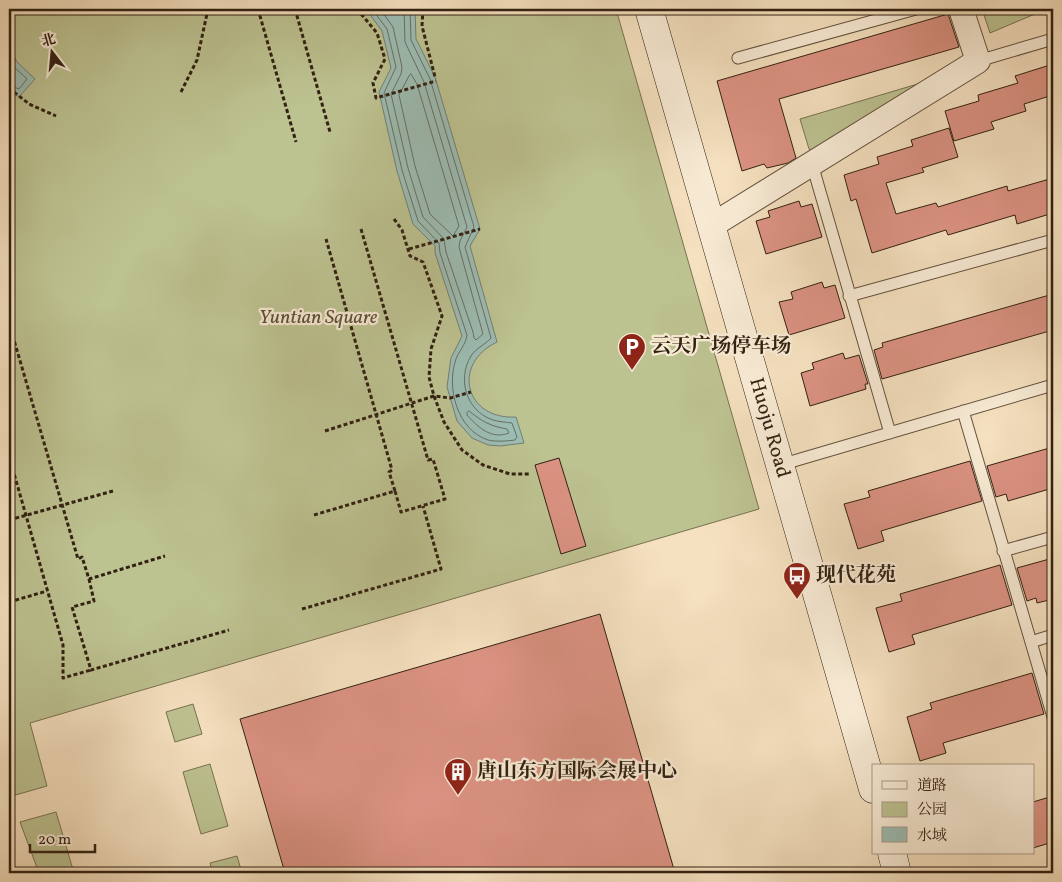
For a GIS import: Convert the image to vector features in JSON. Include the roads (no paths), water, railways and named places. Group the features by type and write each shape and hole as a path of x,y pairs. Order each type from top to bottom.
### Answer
{"street":[{"name":"Huoju Road","path":"649,9 872,786"},
{"path":"712,226 978,61 960,9"},
{"path":"892,854 897,873"}],"lane":[{"path":"738,58 916,9"},
{"path":"978,61 1053,39"},
{"path":"812,164 890,433"},
{"path":"849,296 1053,240"},
{"path":"780,465 1053,385"},
{"path":"963,411 1053,717"},
{"path":"1003,551 1053,537"},
{"path":"1031,642 1053,636"}],"water":[{"path":"366,9 415,9 416,39 435,77 480,229 470,246 497,342 483,352 473,363 469,376 470,389 475,400 485,410 499,416 516,417 524,443 500,446 488,445 472,438 457,421 447,387 451,358 462,336 435,253 435,246 413,224 397,171 379,92 391,68 382,31"},
{"path":"9,47 17,62 35,79 19,97 9,89"}],"place":[{"name":"云天广场停车场","path":"632,371"},
{"name":"现代花苑","path":"797,600"},
{"name":"唐山东方国际会展中心","path":"458,796"}],"park label":[{"name":"Yuntian Square","path":"318,318"}]}
